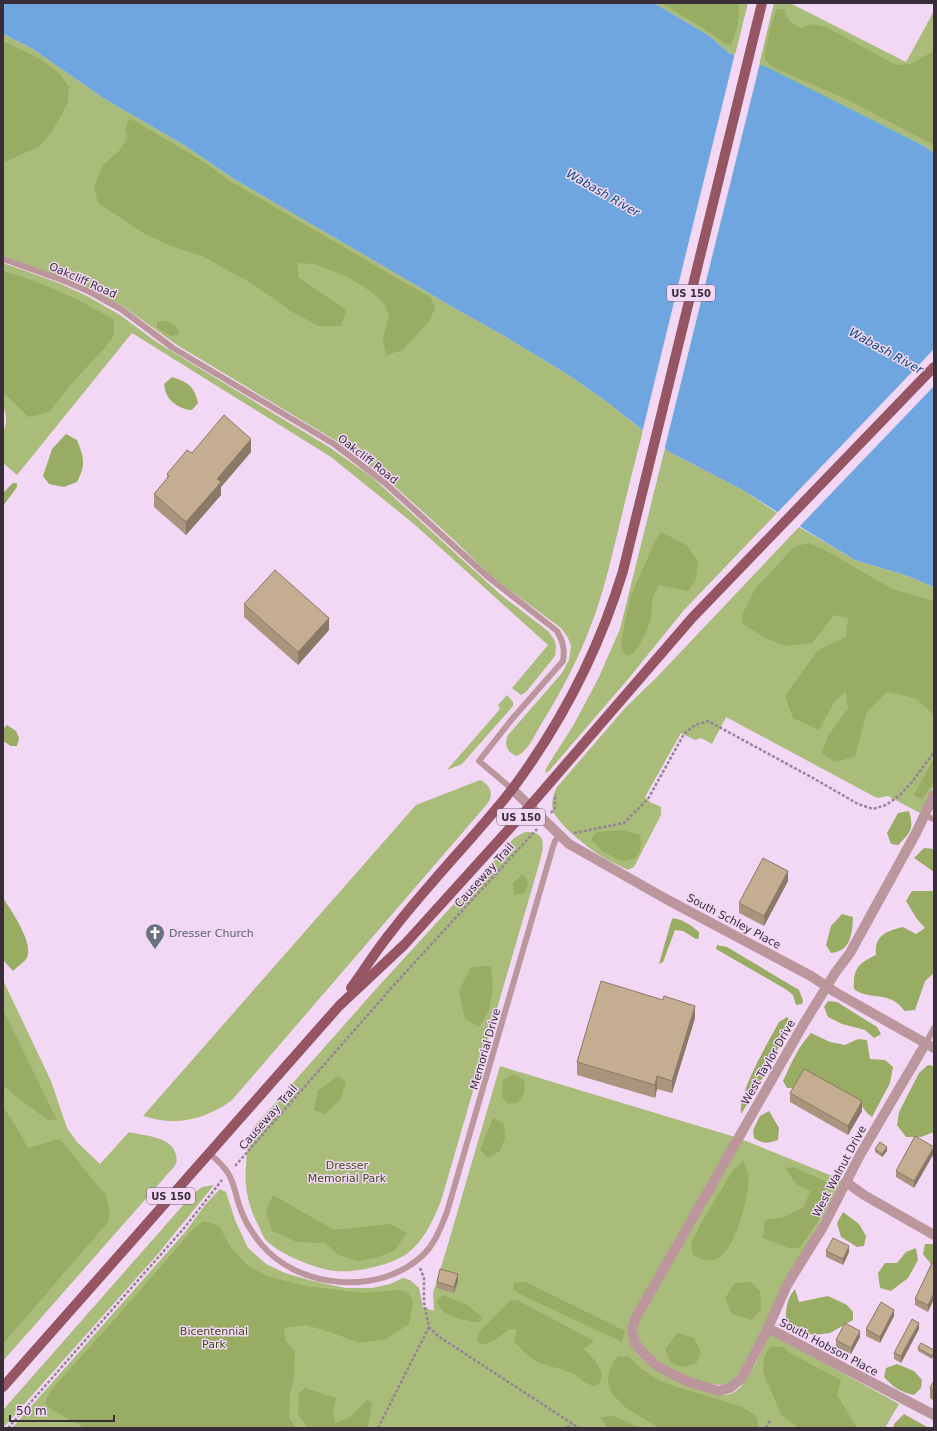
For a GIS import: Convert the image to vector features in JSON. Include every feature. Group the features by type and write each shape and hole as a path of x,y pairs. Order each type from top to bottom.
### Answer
{"main road":[{"name":"US 150","path":"3,1387 338,1006 391,932 512,790 551,733 583,675 614,600 623,571 762,3"},
{"name":"US 150","path":"338,1006 405,944 530,807 692,618 934,367"}],"street":[{"name":"South Schley Place","path":"512,790 569,844 811,976 826,987 930,1045"},
{"name":"West Taylor Drive","path":"635,1343 632,1332 635,1319 826,987 850,953 930,817 934,795"},
{"name":"West Walnut Drive","path":"768,1328 787,1285 823,1227 860,1155 930,1045"},
{"path":"846,1182 864,1195 934,1235"},
{"name":"South Hobson Place","path":"635,1343 656,1365 689,1382 718,1391 730,1388 742,1378 768,1328 934,1415"}],"lane":[{"name":"Oakcliff Road","path":"3,259 88,291 121,309 173,348 334,444 385,483 493,581 557,631 562,639 564,650 562,661 512,719 479,761 512,790"},
{"name":"Memorial Drive","path":"228,1174 240,1210 249,1227 261,1244 274,1257 304,1274 338,1282 358,1282 397,1273 424,1255 433,1243 448,1212 552,850 555,841 559,836"},
{"name":"West Walnut Drive","path":"930,1045 934,1028"},
{"path":"209,1153 228,1174"}],"path":[{"path":"559,836 624,823 648,798 684,734 695,725 708,722 813,778 858,804 874,809 886,805 900,795 912,782 934,752"},
{"name":"Causeway Trail","path":"8,1428 185,1227 228,1174 389,991 544,821"},
{"path":"378,1428 429,1327 424,1302 424,1278 416,1261"},
{"path":"429,1327 445,1340 579,1428"},
{"path":"766,1428 770,1420"},
{"path":"567,1428 572,1423"}],"green space":[{"path":"654,3 748,3 735,55 729,53 708,35"},
{"path":"661,3 738,3 738,24 731,45 726,44"},
{"path":"774,3 790,3 906,62 934,11 934,153 924,146 759,65"},
{"path":"777,9 784,9 790,22 801,28 812,24 826,27 896,65 911,64 932,52 934,54 934,145 846,99 772,67 764,58 771,25"},
{"path":"3,34 33,49 103,98 184,145 234,179 506,337 570,376 611,405 643,431 606,579 591,625 561,689 530,743 520,754 516,756 508,750 506,741 508,735 562,673 569,660 571,646 568,638 561,628 492,577 453,539 390,482 338,442 177,345 124,307 91,289 3,256"},
{"path":"3,41 38,58 58,72 69,87 68,103 53,130 40,146 3,163"},
{"path":"129,119 135,121 207,164 228,180 431,298 435,308 430,320 403,350 386,355 383,339 389,315 383,302 370,291 348,277 315,264 298,263 298,277 346,310 341,326 318,326 291,311 251,283 202,256 171,246 145,234 98,203 94,187 103,165 119,151 128,138 125,130"},
{"path":"3,263 59,283 89,297 120,315 158,343 329,447 373,478 501,595 548,631 555,641 555,656 526,692 521,695 512,688 548,645 414,524 331,457 132,333 17,475 3,463 3,431 6,419 3,407"},
{"path":"3,271 31,280 60,292 88,305 114,320 114,334 108,344 73,382 49,412 29,417 3,392"},
{"path":"167,321 176,326 179,334 172,336 163,332 157,327 157,322"},
{"path":"172,377 186,383 192,388 198,403 192,410 184,409 168,397 164,384"},
{"path":"66,434 77,440 82,456 83,466 77,482 64,487 49,484 43,476 52,449"},
{"path":"665,448 671,453 741,489 777,513 684,610 629,678 546,773 545,771 548,765 573,726 598,679 620,629"},
{"path":"13,483 17,483 17,487 3,506 3,493"},
{"path":"799,527 855,560 905,575 934,587 934,786 920,813 888,796 877,798 726,717 712,744 701,738 695,740 681,733 645,797 650,802 661,807 661,815 634,867 628,870 601,856 573,834 560,822 556,816 552,808 552,802 557,787 626,707 657,677"},
{"path":"661,532 687,545 698,562 696,578 689,591 659,585 652,599 651,618 646,633 634,653 626,656 621,648 631,595"},
{"path":"808,543 827,551 892,589 934,601 934,715 915,698 887,692 867,712 855,757 834,762 822,753 828,736 848,708 846,691 834,702 819,730 793,718 785,696 818,650 846,637 848,618 834,615 812,643 786,646 765,638 743,624 742,615 755,589 794,547"},
{"path":"507,695 513,702 513,706 462,764 447,770 500,709 498,705"},
{"path":"7,725 16,731 19,738 17,746 11,746 3,741 3,729"},
{"path":"934,758 934,782 922,799 914,795"},
{"path":"480,780 489,787 491,796 488,803 232,1100 211,1113 187,1120 167,1121 143,1116 416,805"},
{"path":"909,811 911,826 909,833 898,845 891,844 887,833 898,813"},
{"path":"621,830 640,835 640,848 634,859 621,861 602,851 591,839 597,832"},
{"name":"Dresser Memorial Park","path":"525,832 537,834 542,840 543,845 540,861 441,1201 428,1229 415,1247 402,1257 374,1267 354,1271 336,1271 319,1268 278,1250 265,1239 252,1211 248,1197 246,1175 248,1142 253,1128 376,989 514,838"},
{"path":"924,848 934,849 934,872 914,858"},
{"path":"523,874 528,883 525,893 514,895 513,883"},
{"path":"912,891 934,891 934,973 925,981 915,1010 905,1011 892,1000 858,992 854,989 854,976 861,964 876,955 876,948 879,938 887,932 903,927 916,934 925,928 917,919 906,901"},
{"path":"3,898 21,927 27,944 27,958 13,971 3,960"},
{"path":"842,914 853,917 851,935 849,941 843,949 838,952 831,953 826,945 831,926"},
{"path":"673,918 684,921 693,927 699,932 699,938 696,939 683,931 675,930 663,962 659,964 671,922"},
{"path":"717,945 727,947 799,990 803,1000 802,1004 796,1005 793,995 787,990 716,949"},
{"path":"491,966 493,988 489,1010 479,1027 465,1019 459,991 471,967"},
{"path":"3,980 51,1081 67,1128 77,1142 100,1164 129,1132 157,1138 170,1144 174,1149 177,1159 172,1170 3,1361"},
{"path":"828,1001 837,1002 877,1027 881,1034 874,1038 865,1030 842,1024 828,1017 824,1007"},
{"path":"3,1010 57,1120 48,1120 3,1085"},
{"path":"787,1017 791,1022 780,1046 741,1114 741,1105 744,1093 761,1055 779,1022"},
{"path":"811,1033 830,1042 845,1045 858,1039 867,1040 870,1059 885,1060 893,1067 890,1083 872,1117 861,1105 793,1088 787,1088 783,1081 806,1038"},
{"path":"928,1065 934,1066 934,1132 921,1137 906,1137 897,1125 899,1112 919,1073"},
{"name":"Bicentennial Park","path":"500,1066 735,1137 633,1315 632,1343 637,1354 646,1362 670,1376 718,1395 727,1394 736,1391 745,1381 755,1365 770,1333 899,1404 885,1428 12,1428 186,1231 205,1205 220,1189 226,1192 235,1220 248,1248 266,1264 285,1273 345,1288 372,1288 390,1284 403,1278 410,1280 419,1288 423,1307 434,1311 433,1293"},
{"path":"514,1074 525,1081 524,1093 518,1103 508,1104 502,1097 503,1080"},
{"path":"338,1076 346,1082 340,1100 325,1114 314,1110 318,1091"},
{"path":"3,1107 28,1148 60,1139 106,1196 110,1212 108,1222 3,1344"},
{"path":"769,1111 779,1128 778,1140 765,1143 754,1138 753,1130 760,1116"},
{"path":"493,1118 504,1124 505,1138 500,1151 488,1158 480,1150"},
{"path":"741,1139 842,1180 738,1375 729,1383 720,1385 695,1379 666,1366 645,1350 639,1342 638,1331 639,1320"},
{"path":"743,1160 748,1174 747,1194 735,1234 723,1254 716,1259 704,1260 699,1258 693,1255 691,1244 700,1225 732,1172"},
{"path":"794,1167 827,1182 829,1200 818,1222 799,1248 789,1248 763,1238 765,1220 784,1217 804,1207 810,1191 797,1185 785,1168"},
{"path":"214,1185 157,1255 3,1428 3,1410 192,1195 202,1187"},
{"path":"273,1195 334,1230 390,1224 407,1233 394,1251 375,1258 357,1261 339,1255 325,1243 297,1242 272,1231 266,1210"},
{"path":"843,1212 859,1224 866,1236 864,1246 857,1247 841,1237 837,1223"},
{"path":"204,1221 219,1226 232,1249 246,1264 266,1276 306,1286 362,1293 400,1290 408,1293 413,1301 409,1324 386,1339 359,1343 306,1325 284,1328 286,1341 295,1352 289,1418 296,1428 85,1428 49,1408 45,1402 51,1390 195,1227"},
{"path":"925,1244 934,1244 934,1266 923,1254"},
{"path":"916,1248 918,1260 908,1278 891,1291 880,1288 878,1273 885,1263 897,1263 906,1252"},
{"path":"526,1282 625,1331 622,1342 514,1290 514,1283"},
{"path":"751,1282 760,1292 761,1309 751,1320 732,1314 725,1298 735,1283"},
{"path":"795,1289 799,1302 828,1296 847,1305 853,1312 853,1320 830,1333 814,1335 796,1331 786,1322 787,1304"},
{"path":"443,1295 467,1305 483,1318 480,1322 465,1320 449,1315 441,1309 437,1301"},
{"path":"511,1300 517,1300 594,1341 584,1349 596,1362 602,1373 600,1383 595,1386 586,1383 569,1372 538,1362 525,1353 514,1341 517,1330 509,1329 495,1340 483,1345 477,1341 480,1331"},
{"path":"678,1333 694,1338 701,1353 696,1363 685,1367 672,1364 665,1349"},
{"path":"770,1346 782,1347 795,1356 841,1380 837,1395 857,1428 799,1428 782,1416 763,1372 764,1357"},
{"path":"619,1356 629,1357 642,1369 660,1381 743,1407 756,1416 759,1428 660,1428 626,1408 612,1394 608,1382 609,1371 615,1359"},
{"path":"897,1364 914,1371 922,1380 921,1388 914,1395 897,1389 884,1377 886,1368"},
{"path":"305,1388 336,1398 333,1413 335,1423 349,1418 367,1400 372,1404 367,1428 308,1428 298,1414 299,1393"},
{"path":"904,1414 929,1428 893,1428 894,1424"},
{"path":"613,1416 641,1428 608,1428 600,1417"}],"water":[{"name":"Wabash River","path":"3,3 654,3 708,35 729,53 769,68 924,146 934,153 934,587 905,575 855,560 741,489 671,453 611,405 570,376 506,337 234,179 184,145 103,98 33,49 3,34"}],"pier":[{"path":"735,53 760,63 664,451 642,433"},
{"path":"934,349 934,386 798,528 776,514"}],"building":[{"path":"224,415 251,439 217,479 221,482 186,522 154,494 169,476 167,474 187,450 192,453"},
{"path":"275,570 329,618 298,652 244,604"},
{"path":"763,858 788,871 764,916 739,903"},
{"path":"601,981 663,1000 664,996 695,1006 672,1081 657,1076 655,1085 577,1062"},
{"path":"804,1069 862,1101 848,1126 790,1093"},
{"path":"915,1136 934,1147 914,1181 896,1171"},
{"path":"880,1142 887,1147 882,1154 875,1149"},
{"path":"833,1238 849,1246 843,1259 826,1251"},
{"path":"932,1263 934,1264 934,1293 928,1305 915,1299"},
{"path":"440,1269 458,1274 454,1287 437,1282"},
{"path":"881,1302 894,1310 880,1337 866,1329"},
{"path":"912,1319 919,1323 901,1356 894,1353"},
{"path":"845,1323 860,1331 851,1348 836,1340"},
{"path":"921,1343 934,1350 932,1356 918,1348"},
{"path":"934,1381 934,1391 930,1388"}],"place":[{"name":"Dresser Church","path":"155,950"}]}
